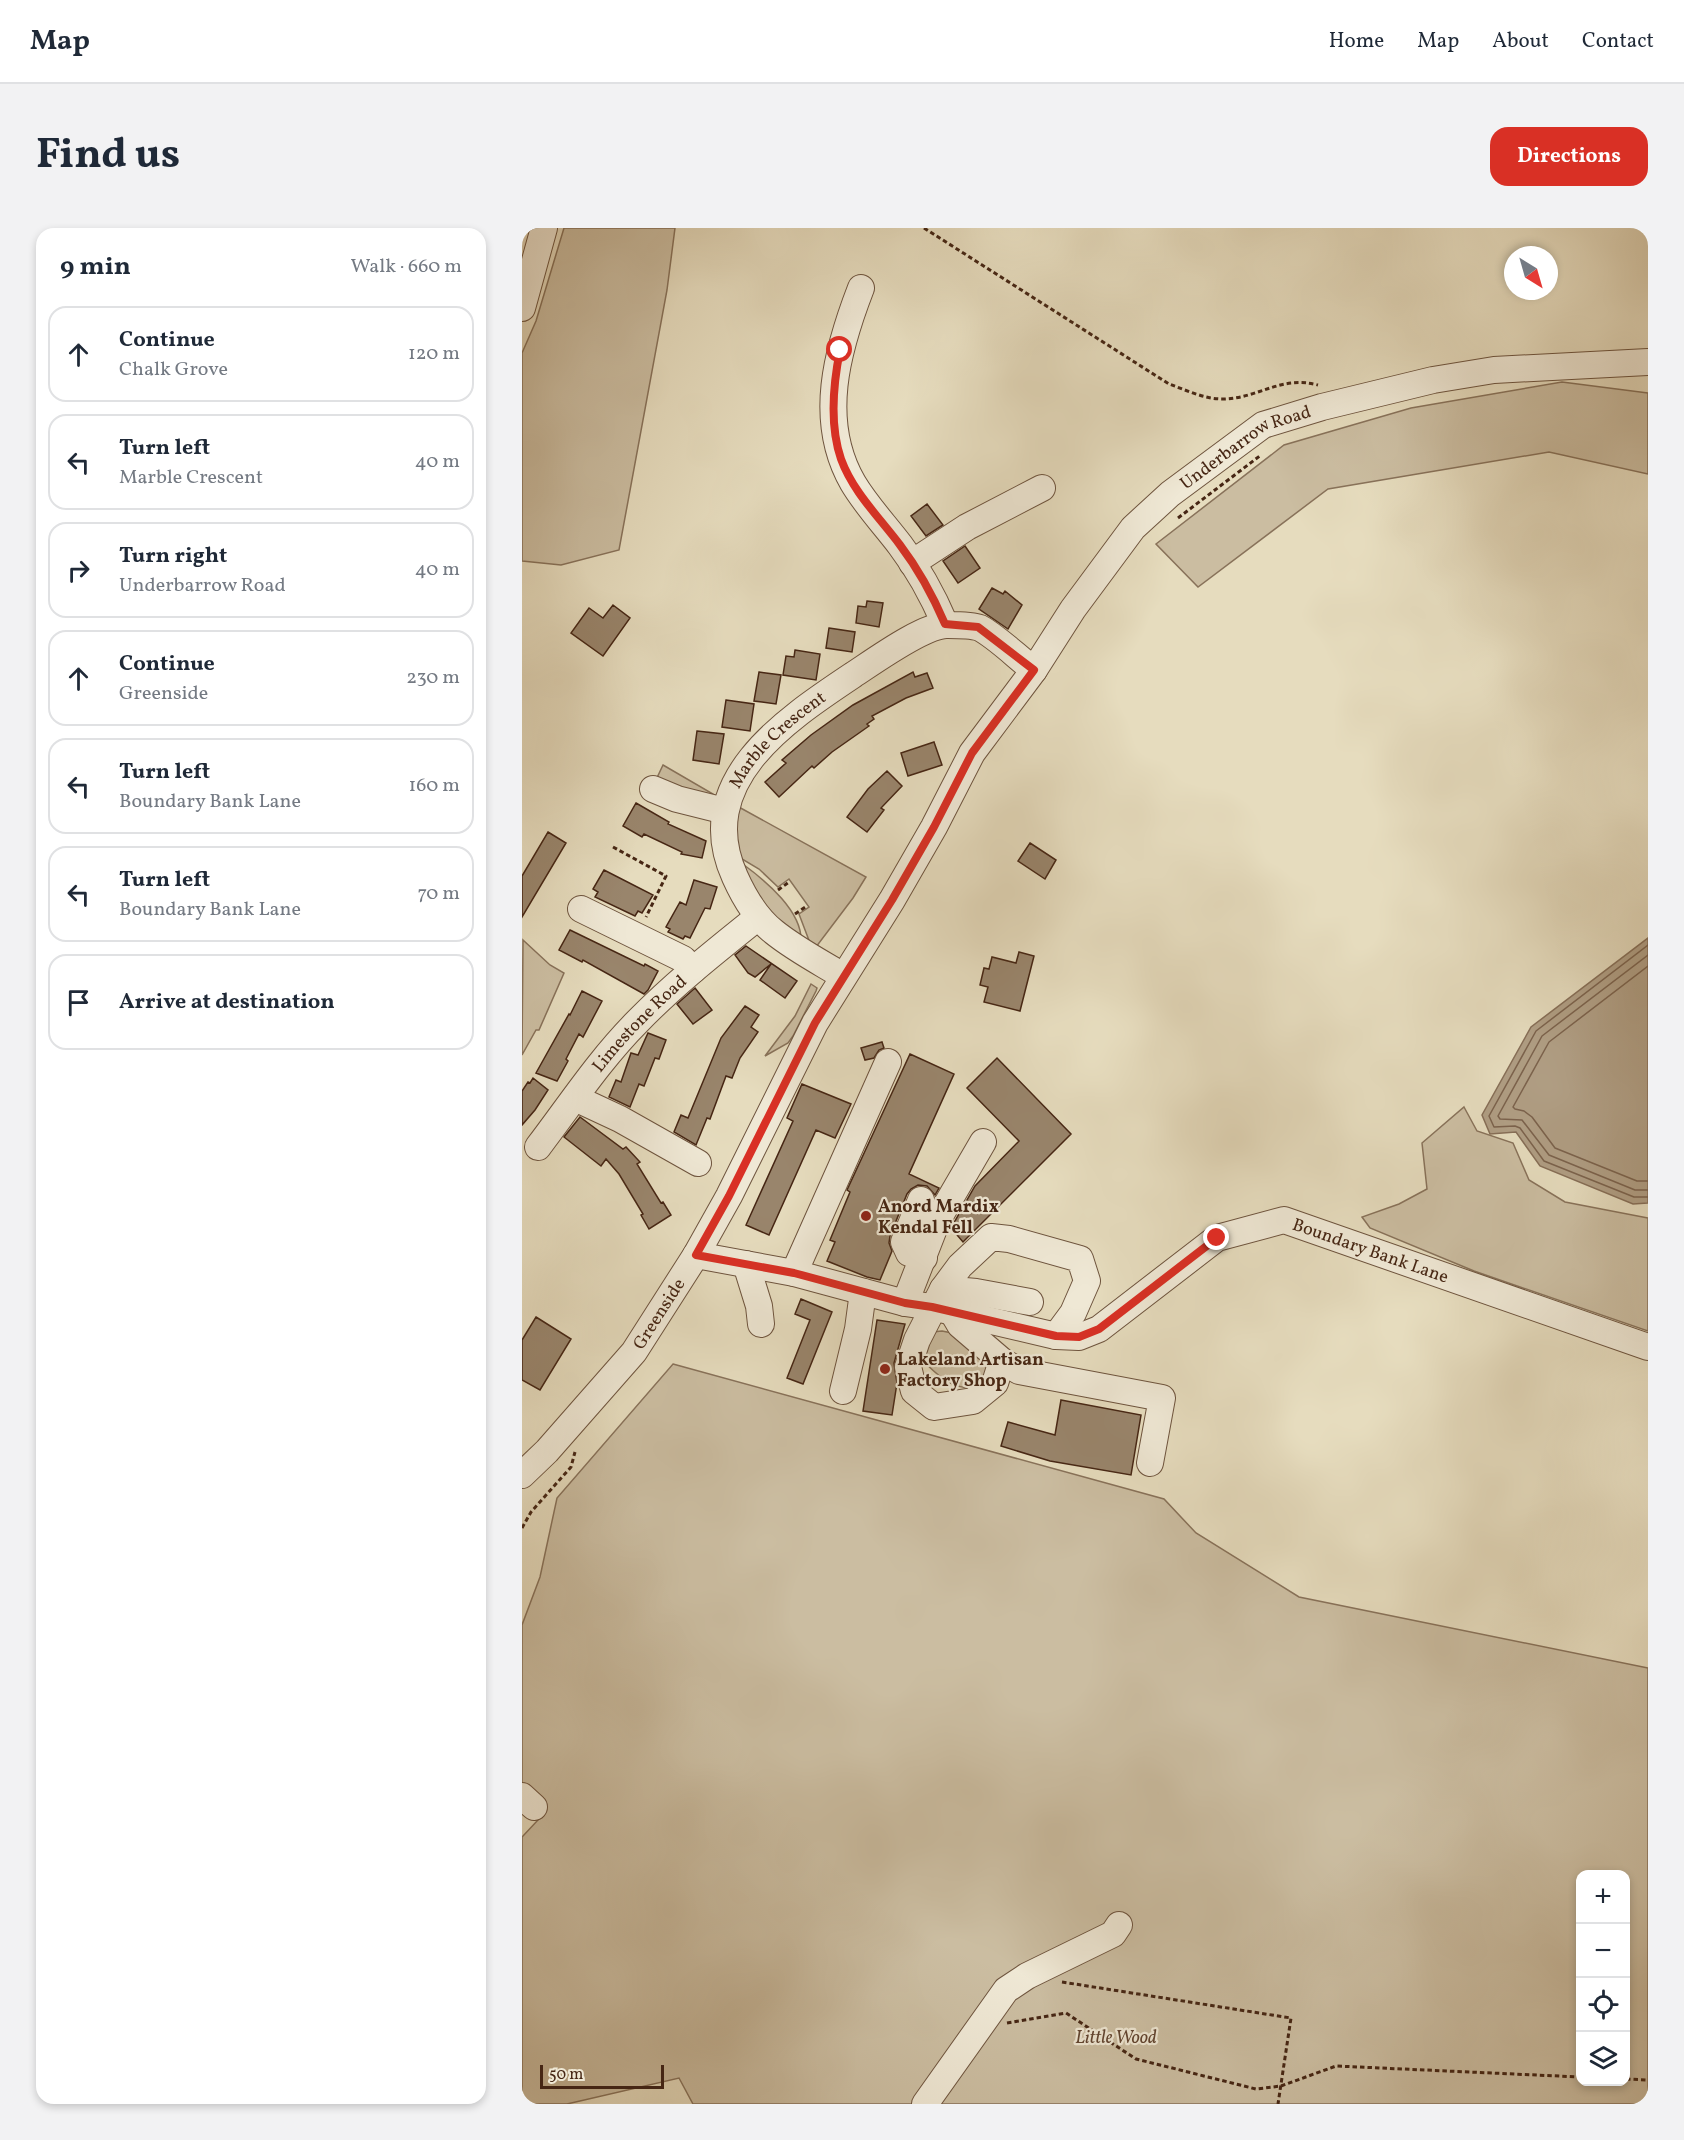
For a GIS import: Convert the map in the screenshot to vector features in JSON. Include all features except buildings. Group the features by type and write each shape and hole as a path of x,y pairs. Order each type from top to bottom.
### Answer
{"street":[{"path":"522,308 544,228"},
{"path":"861,288 844,332 836,369 834,408 837,443 853,484 932,592 945,624"},
{"name":"Underbarrow Road","path":"972,753 1034,670 1073,609 1133,528 1170,494 1263,425 1341,402 1433,380 1494,370 1648,362"},
{"path":"912,563 967,527 1042,488"},
{"name":"Marble Crescent","path":"843,976 773,932 744,896 729,863 724,840 725,811 732,789 743,768 776,732 819,698 907,640 945,624 978,627 1034,670"},
{"name":"Greenside","path":"522,1474 548,1451 634,1352 696,1255 729,1196 811,1032 843,976 892,900 934,827 972,753"},
{"path":"653,789 677,799 725,811"},
{"path":"581,909 683,959 693,970"},
{"name":"Limestone Road","path":"538,1147 605,1058 636,1023 693,970 758,916"},
{"path":"794,1273 888,1062"},
{"path":"575,1098 620,1119 698,1163"},
{"path":"905,1303 937,1221 983,1142"},
{"path":"921,1200 904,1242 909,1253 924,1258"},
{"name":"Boundary Bank Lane","path":"696,1255 794,1273 905,1303 942,1303 1056,1336 1079,1337 1099,1329 1217,1238 1284,1220 1648,1347"},
{"path":"1002,1361 995,1383 973,1401 934,1407 914,1391 908,1367 917,1337 942,1303 960,1266 991,1238 1009,1239 1080,1259 1087,1281 1073,1313 1056,1336"},
{"path":"746,1264 759,1306 761,1324"},
{"path":"843,1391 858,1329 864,1292"},
{"path":"942,1303 976,1292 1030,1302"},
{"path":"942,1303 960,1325 1002,1361 1019,1371 1162,1398 1150,1463"},
{"path":"925,2104 1006,1990 1027,1976 1113,1934 1119,1925"}],"path":[{"path":"924,228 1169,384 1197,395 1223,399 1288,382 1305,382 1319,386 1341,402"},
{"path":"1176,519 1265,452"},
{"path":"613,847 666,876 647,916"},
{"path":"778,890 789,882"},
{"path":"795,914 807,906"},
{"path":"1062,1982 1291,2018 1278,2104"},
{"path":"1006,2024 1066,2013 1136,2059 1256,2089 1281,2086 1336,2067 1576,2077"},
{"path":"1630,2079 1648,2080"}],"green space":[{"path":"564,228 675,228 667,290 619,550 561,565 522,561 522,353 536,321"},
{"path":"1562,382 1648,393 1648,474 1549,452 1328,489 1198,587 1156,544 1284,445 1411,408"},
{"path":"663,765 713,794 714,796 655,782"},
{"path":"737,806 866,877 813,951 799,914 809,907 789,879 778,887 759,869 742,859 736,844"},
{"path":"744,865 782,898 796,920 801,942 758,904"},
{"path":"523,940 550,965 564,973 539,1030 536,1030 522,1055"},
{"path":"811,984 817,988 816,991 793,1036 788,1043 765,1056 795,1016"},
{"path":"1464,1107 1477,1131 1513,1143 1529,1180 1565,1202 1648,1218 1648,1331 1474,1271 1370,1228 1362,1217 1399,1204 1427,1189 1422,1143"},
{"path":"932,1332 952,1333 992,1366 973,1388 952,1384 940,1377 924,1362 922,1350"},
{"name":"Little Wood","path":"673,1364 1164,1499 1196,1533 1299,1597 1648,1668 1648,2104 693,2104 679,2078 567,2104 522,2104 522,1837 538,1820 541,1803 522,1784 522,1625 540,1577 557,1498"}],"water":[{"path":"1648,938 1648,1203 1633,1204 1540,1166 1516,1132 1490,1134 1482,1115 1531,1027"}],"place":[{"name":"Anord Mardix Kendal Fell","path":"866,1216"},
{"name":"Lakeland Artisan Factory Shop","path":"885,1369"}],"route":[{"path":"840,350 834,388 835,428 841,458 853,484 902,547 932,592 945,624 978,627 1034,670 972,753 934,827 892,900 815,1023 729,1196 696,1255 794,1273 953,1314 1056,1336 1079,1337 1099,1329 1217,1238"}]}
